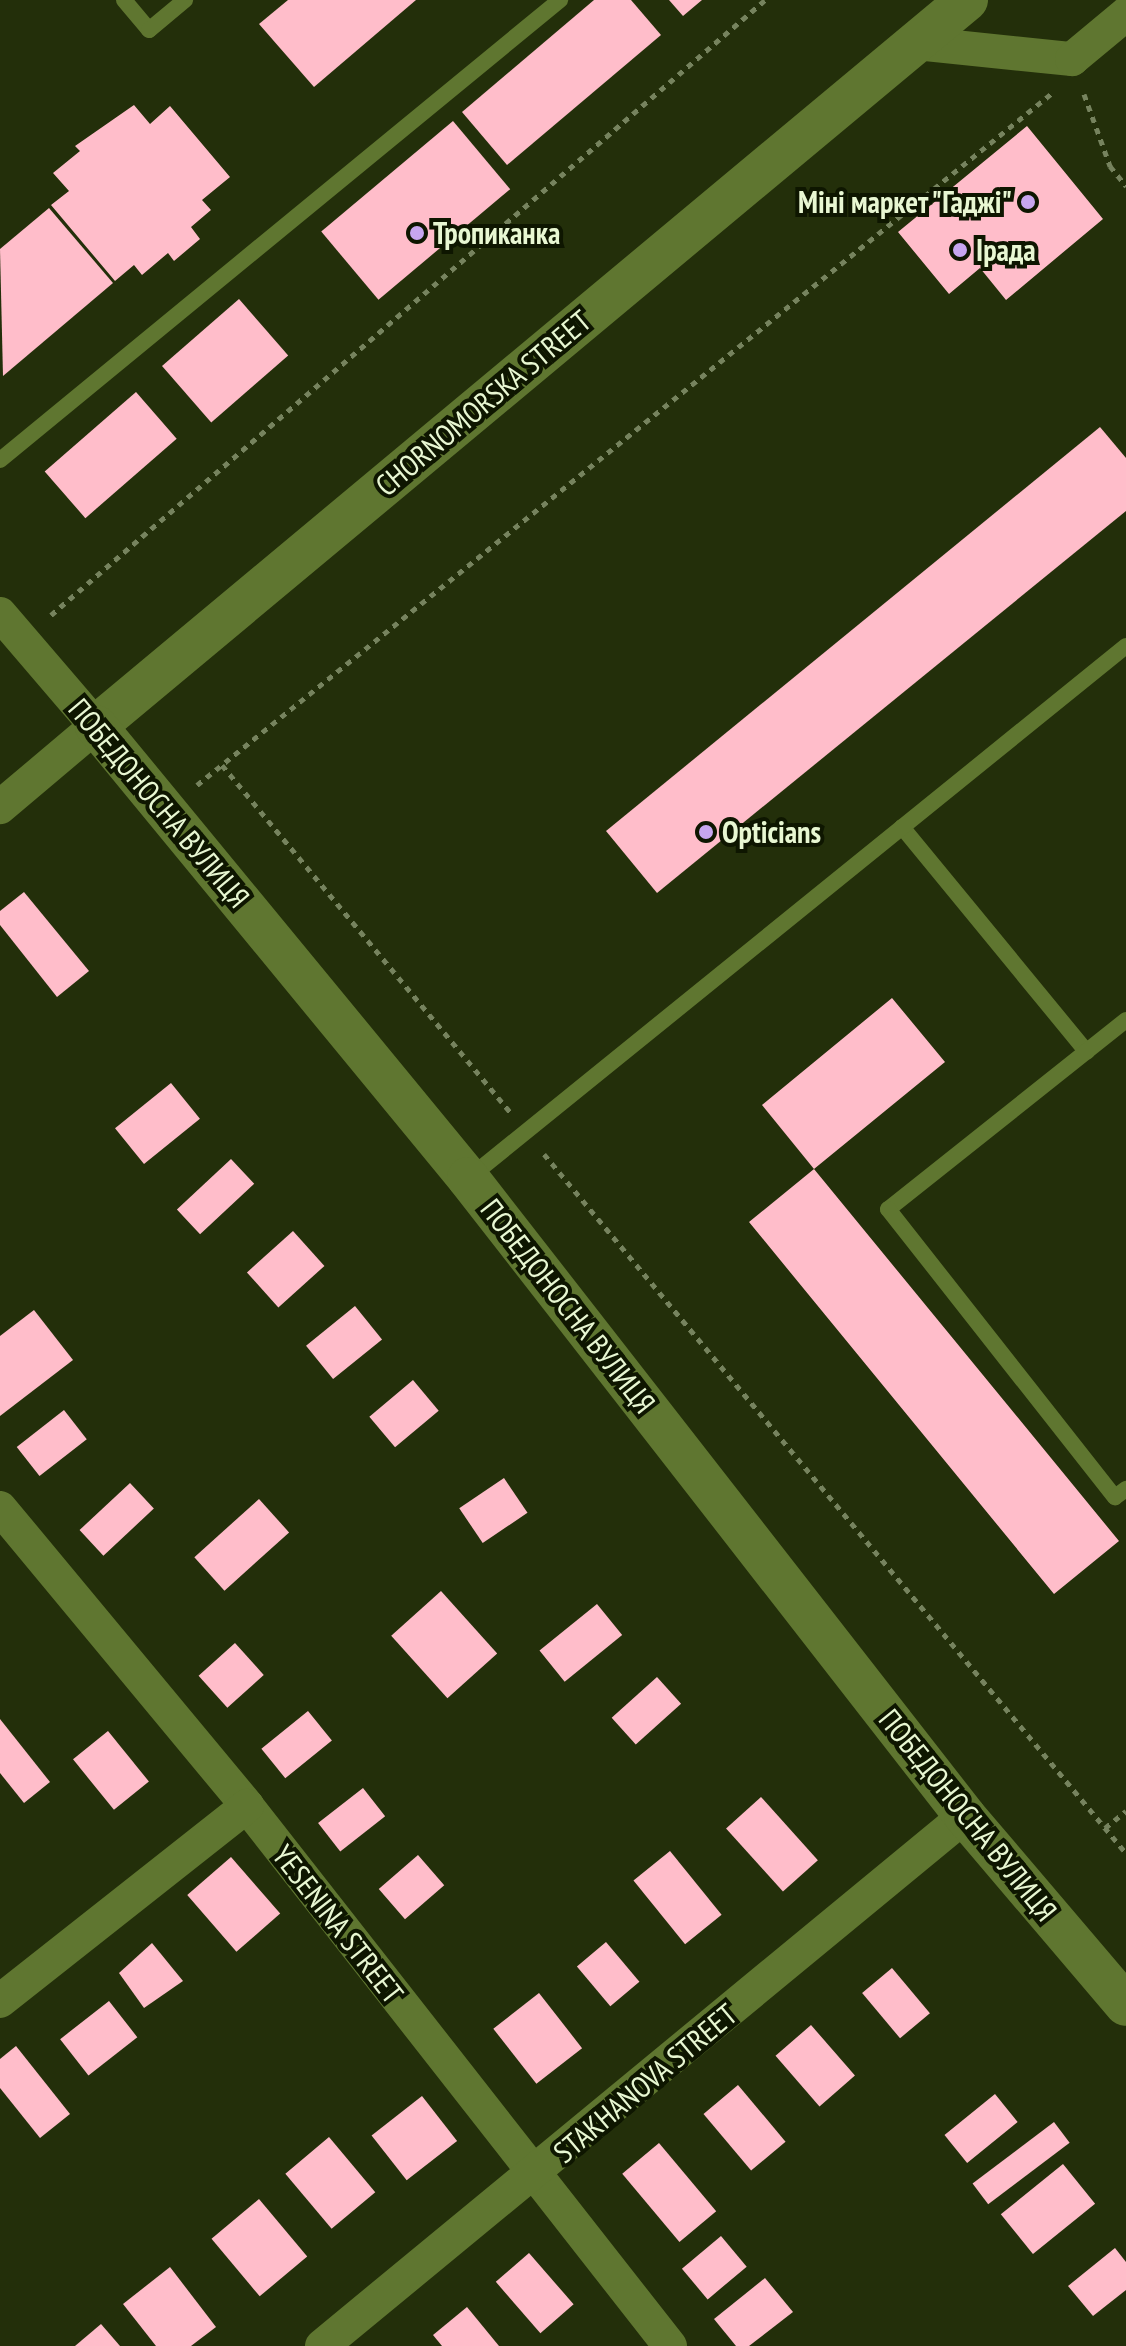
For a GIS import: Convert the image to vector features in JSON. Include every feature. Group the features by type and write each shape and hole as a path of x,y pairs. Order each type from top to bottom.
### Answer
{"street":[{"name":"CHORNOMORSKA STREET","path":"0,807 967,0"},
{"path":"916,43 1074,66 1126,14"},
{"name":"ПОБЕДОНОСНА ВУЛИЦЯ","path":"0,614 166,810 468,1178 965,1816 1126,2005"},
{"name":"YESENINA STREET","path":"0,1508 247,1806 533,2176 670,2346"},
{"path":"0,2001 247,1806"},
{"name":"STAKHANOVA STREET","path":"322,2346 533,2176 965,1816"}],"lane":[{"path":"124,0 149,30 185,0"},
{"path":"0,460 560,0"},
{"path":"468,1178 1126,646"},
{"path":"902,827 1087,1052"},
{"path":"1126,1020 888,1209 1115,1497 1126,1489"}],"path":[{"path":"22,640 765,0"},
{"path":"166,810 1074,66 1110,166 1126,186"},
{"path":"222,765 1126,1853"},
{"path":"1105,1828 1126,1811"}],"building":[{"path":"288,0 416,0 314,87 259,24"},
{"path":"594,0 631,0 661,35 507,165 462,112"},
{"path":"669,0 702,0 683,16"},
{"path":"134,105 150,124 170,106 230,177 202,200 211,210 191,227 200,239 174,261 168,253 142,275 134,265 115,281 51,205 69,191 53,173 80,151 75,146"},
{"path":"453,121 510,189 378,300 321,232"},
{"name":"Міні маркет \"Гаджі\"","path":"1027,126 1103,219 1006,300 980,268 949,294 898,232"},
{"path":"49,208 113,283 3,376 0,249"},
{"path":"239,299 288,356 211,423 162,366"},
{"path":"136,392 177,439 85,518 45,471"},
{"path":"1100,427 1126,458 1126,511 657,893 606,831"},
{"path":"24,892 89,971 57,997 0,925 0,911"},
{"path":"892,998 945,1062 814,1169 762,1105"},
{"path":"171,1083 200,1119 144,1164 115,1128"},
{"path":"231,1159 254,1184 200,1234 177,1209"},
{"path":"814,1169 1119,1541 1054,1594 749,1222"},
{"path":"293,1231 324,1266 278,1307 247,1272"},
{"path":"355,1306 382,1339 333,1379 306,1346"},
{"path":"34,1310 73,1360 0,1416 0,1336"},
{"path":"413,1380 439,1411 395,1447 369,1417"},
{"path":"64,1410 87,1439 39,1476 17,1447"},
{"path":"504,1478 527,1513 483,1543 459,1508"},
{"path":"130,1483 154,1509 103,1556 80,1530"},
{"path":"259,1499 289,1532 224,1591 194,1557"},
{"path":"441,1591 497,1653 447,1698 391,1636"},
{"path":"597,1604 622,1635 565,1682 539,1651"},
{"path":"235,1643 264,1675 227,1708 199,1676"},
{"path":"657,1677 681,1704 636,1745 612,1718"},
{"path":"308,1711 332,1741 285,1778 261,1749"},
{"path":"0,1719 50,1782 24,1803 0,1773"},
{"path":"108,1731 149,1782 114,1810 73,1759"},
{"path":"363,1788 385,1816 340,1851 318,1823"},
{"path":"761,1797 818,1860 783,1892 726,1828"},
{"path":"670,1851 722,1915 685,1944 633,1881"},
{"path":"418,1855 444,1885 405,1919 379,1889"},
{"path":"231,1857 280,1914 236,1952 187,1895"},
{"path":"606,1942 639,1982 610,2006 577,1966"},
{"path":"152,1943 183,1981 144,2008 119,1973"},
{"path":"892,1968 930,2013 900,2038 862,1993"},
{"path":"539,1993 582,2048 536,2084 493,2029"},
{"path":"109,2001 137,2037 88,2075 60,2039"},
{"path":"811,2025 855,2076 819,2106 776,2056"},
{"path":"16,2046 70,2114 40,2138 0,2088 0,2059"},
{"path":"738,2085 786,2142 751,2171 704,2114"},
{"path":"995,2094 1018,2122 967,2163 944,2135"},
{"path":"422,2096 457,2141 407,2180 372,2135"},
{"path":"1054,2122 1070,2143 988,2204 973,2183"},
{"path":"329,2137 375,2192 332,2229 285,2174"},
{"path":"659,2143 716,2211 679,2242 622,2174"},
{"path":"1063,2164 1095,2204 1033,2254 1001,2214"},
{"path":"259,2199 307,2256 260,2296 212,2239"},
{"path":"721,2236 747,2267 708,2299 682,2269"},
{"path":"1115,2248 1126,2262 1126,2290 1093,2316 1068,2286"},
{"path":"529,2253 574,2304 540,2333 496,2282"},
{"path":"170,2267 216,2327 191,2346 156,2346 123,2304"},
{"path":"765,2278 793,2312 749,2346 736,2346 714,2319"},
{"path":"467,2307 499,2346 442,2346 433,2335"},
{"path":"101,2324 120,2346 75,2346"}],"place":[{"name":"Міні маркет \"Гаджі\"","path":"1028,202"},
{"name":"Тропиканка","path":"417,233"},
{"name":"Ірада","path":"960,250"},
{"name":"Opticians","path":"706,832"}]}
